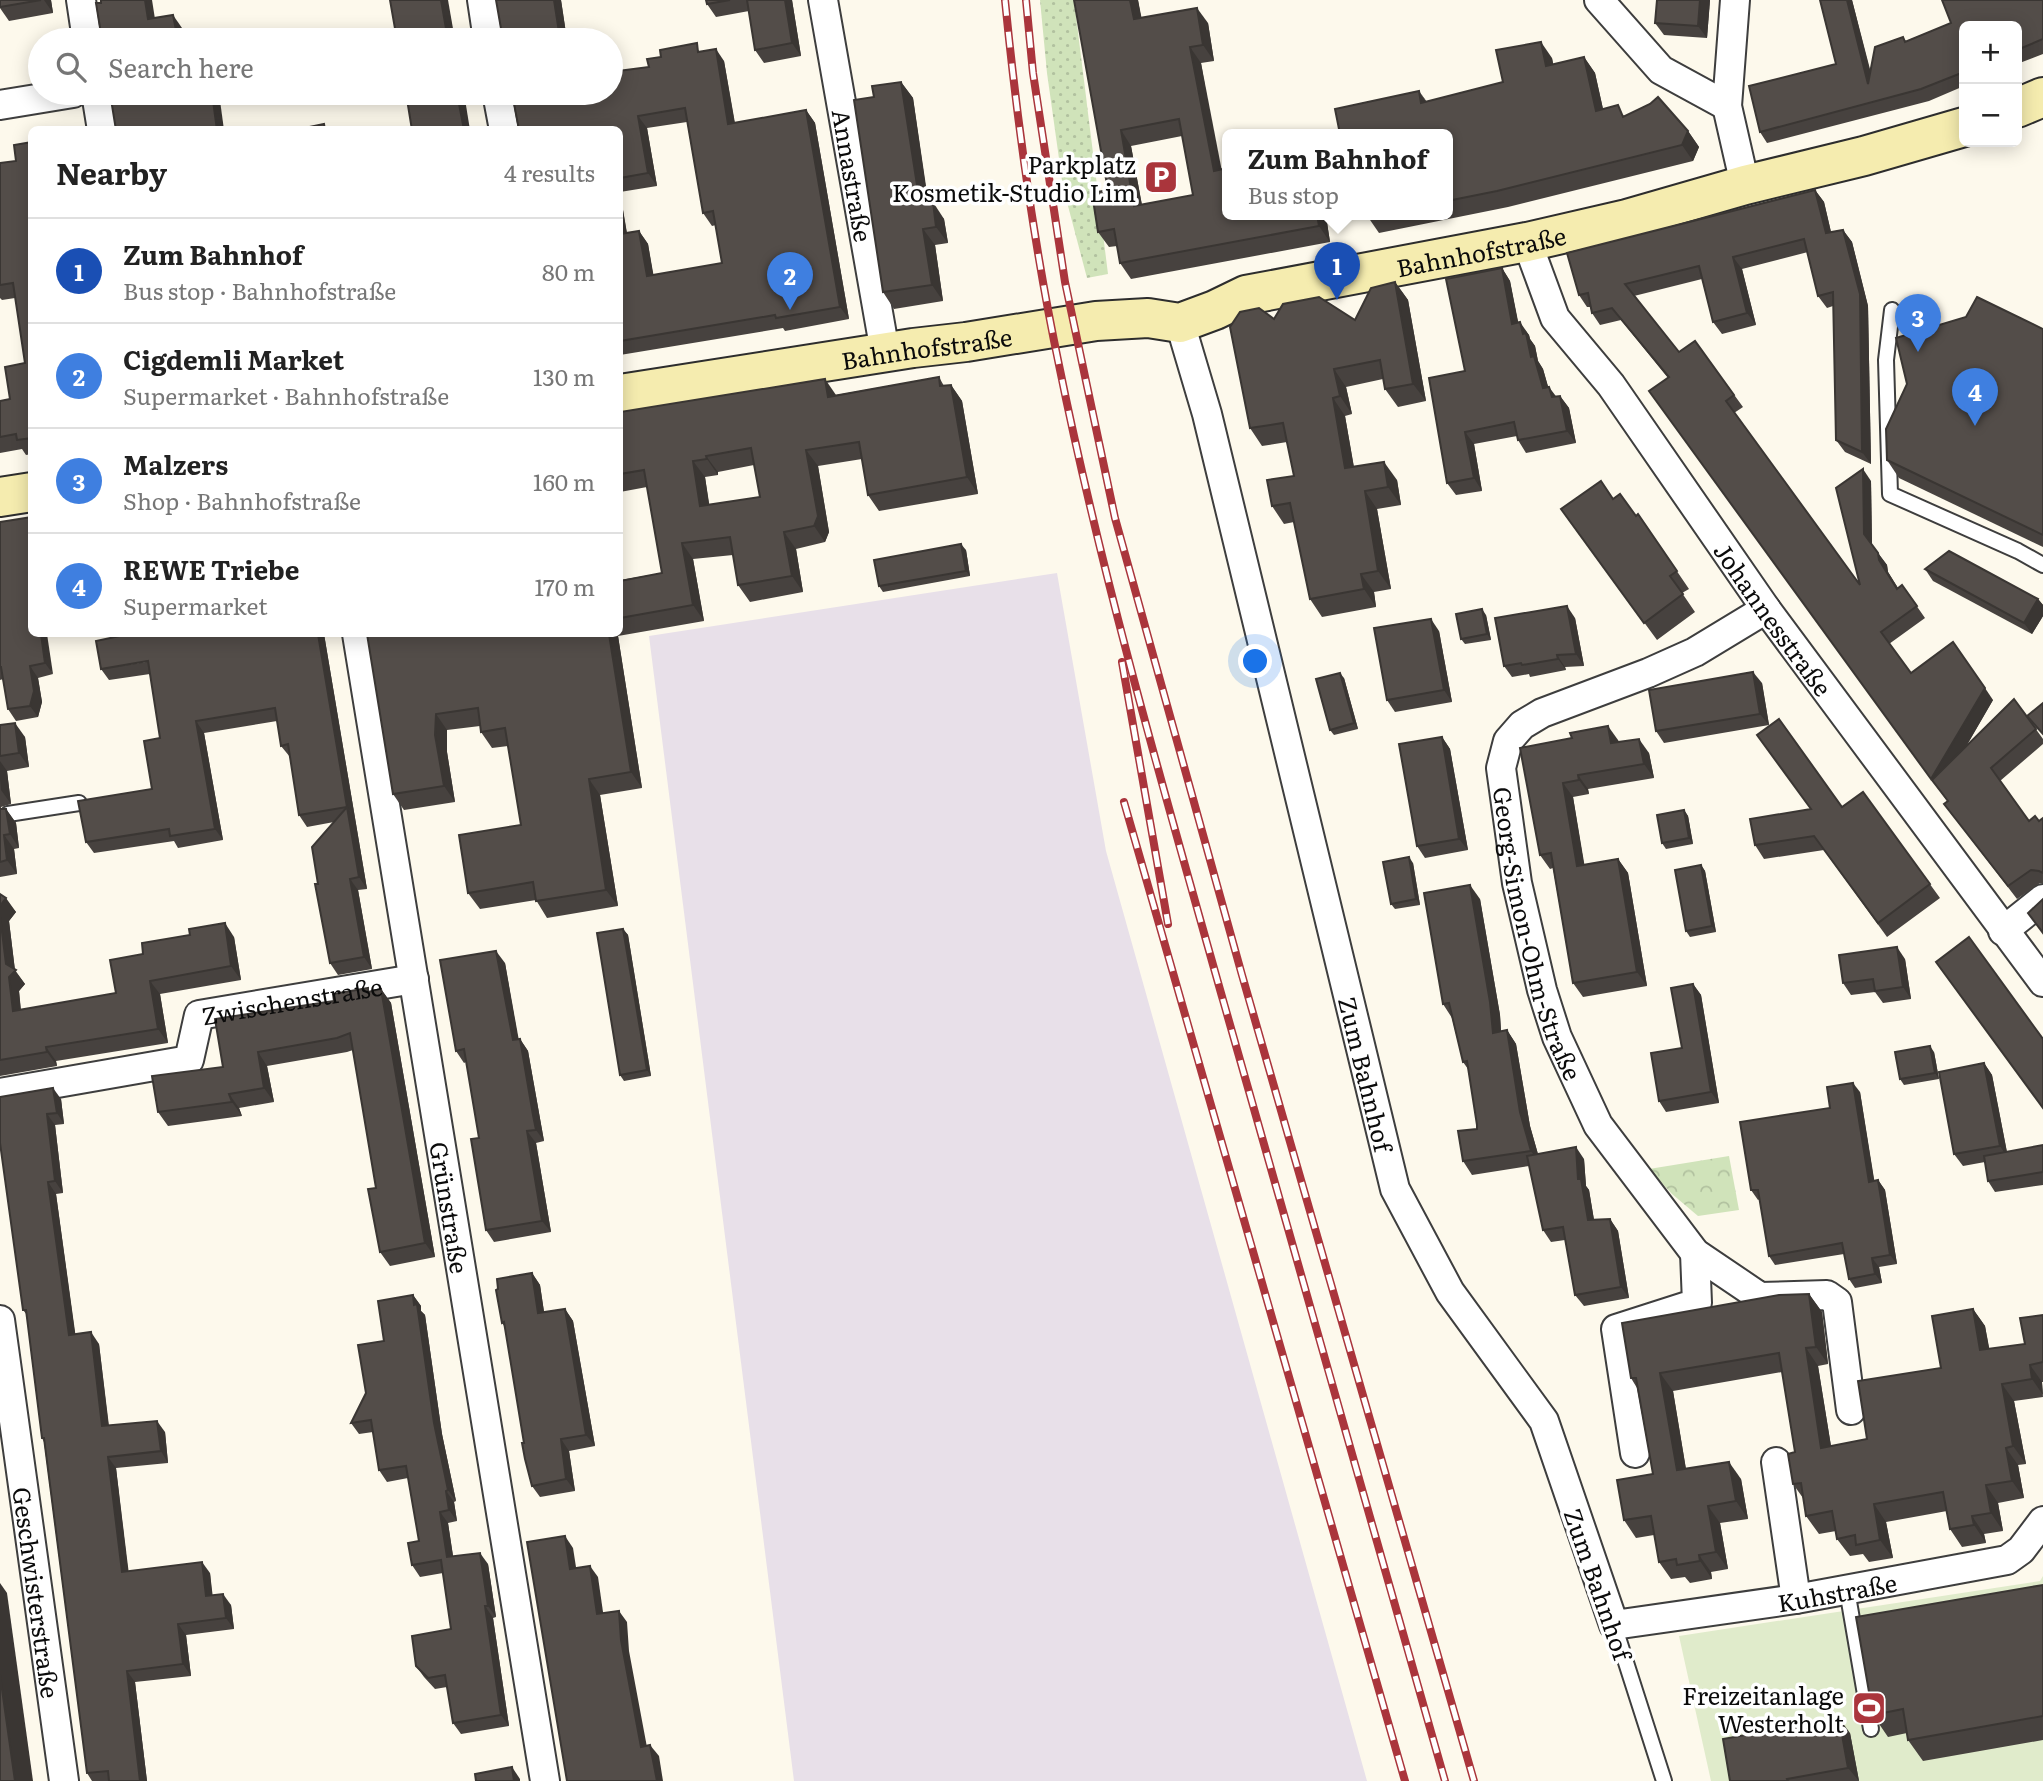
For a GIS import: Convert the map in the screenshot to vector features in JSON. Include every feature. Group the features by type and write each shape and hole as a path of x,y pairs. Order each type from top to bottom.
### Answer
{"street":[{"path":"81,0 86,28"},
{"path":"482,0 486,28"},
{"name":"Annastraße","path":"823,0 885,352"},
{"path":"1600,0 1661,70 1727,106"},
{"path":"1735,0 1727,106 1745,185"},
{"path":"2022,106 2043,97"},
{"path":"0,105 28,100"},
{"path":"98,105 101,126"},
{"path":"499,105 502,126"},
{"name":"Bahnhofstraße","path":"623,394 1096,321 1148,318 1180,323 1247,295 1527,242 1627,219 1959,128"},
{"name":"Johannesstraße","path":"1527,242 1555,318 1611,385 1766,609 2043,982"},
{"name":"Zum Bahnhof","path":"1180,323 1207,414 1395,1189 1450,1293 1544,1421 1614,1625"},
{"path":"0,497 28,493"},
{"name":"Georg-Simon-Ohm-Straße","path":"1766,609 1695,652 1542,713 1522,724 1508,741 1501,768 1517,883 1542,990 1557,1037 1598,1125 1695,1253 1760,1297 1827,1295 1838,1302 1851,1410"},
{"name":"Grünstraße","path":"357,637 545,1781"},
{"path":"2003,931 2043,899"},
{"name":"Zwischenstraße","path":"0,1093 189,1060 199,1015 414,979"},
{"path":"1635,1453 1616,1329 1697,1303 1695,1253"},
{"name":"Geschwisterstraße","path":"0,1320 64,1781"},
{"path":"1776,1462 1796,1599"},
{"name":"Kuhstraße","path":"1614,1625 1796,1599 2007,1560 2021,1550 2043,1521"}],"lane":[{"path":"1892,310 1886,360 1890,494 2018,551 2043,565"},
{"path":"8,814 79,803"},
{"path":"1847,1590 1871,1729"},
{"name":"Zum Bahnhof","path":"1614,1625 1664,1781"}],"shaded area":[{"path":"1057,573 1106,851 1367,1781 794,1781 649,636"}],"green space":[{"path":"1040,0 1074,0 1108,274 1087,278 1063,187"},
{"path":"1729,1156 1739,1210 1698,1216 1672,1194 1649,1169"},
{"name":"Freizeitanlage Westerholt","path":"2043,1576 2043,1781 1711,1781 1679,1636 2040,1581"}],"building":[{"path":"0,0 41,0 0,7"},
{"path":"101,0 145,0 148,19 173,15 176,28 100,28 96,3 101,3"},
{"path":"390,0 441,0 446,28 395,28"},
{"path":"496,0 554,0 558,28 501,28"},
{"path":"706,0 730,0 707,4"},
{"path":"747,0 785,0 792,43 755,50"},
{"path":"1074,0 1130,0 1134,19 1197,8 1203,45 1190,47 1214,171 1222,169 1222,220 1318,220 1319,226 1120,263 1114,229 1098,232 1092,193 1108,190","holes":["1179,119 1193,195 1134,206 1121,130"]},
{"path":"1657,0 1700,0 1698,26 1655,23"},
{"path":"1820,0 1847,0 1868,84 1875,47 1903,37 1905,42 1951,23 1942,0 2043,0 2043,39 2022,48 2022,21 1959,21 1959,74 1921,89 1760,132 1749,86 1836,64"},
{"path":"1541,42 1546,66 1584,57 1596,111 1618,105 1623,117 1650,104 1658,97 1688,131 1682,145 1453,200 1453,129 1339,129 1335,109 1419,91 1421,103 1503,82 1496,50"},
{"path":"697,43 698,52 716,49 728,124 806,110 840,307 776,318 775,315 623,340 623,234 639,231 647,276 722,263 713,211 703,213 685,108 638,116 648,173 623,177 623,126 518,126 514,105 623,105 623,70 649,67 647,59 661,57 660,50"},
{"path":"901,82 920,204 933,202 936,227 923,229 932,285 883,292 854,100 874,97 872,86"},
{"path":"112,105 214,105 216,126 115,126"},
{"path":"408,105 459,105 463,126 411,126"},
{"path":"28,143 28,439 17,440 16,434 0,437 0,401 10,399 5,367 25,363 13,283 0,285 0,163 16,161 14,145"},
{"path":"1815,190 1826,233 1843,230 1860,294 1862,452 1836,440 1833,292 1818,296 1804,239 1733,257 1747,313 1713,322 1699,266 1625,284 1679,352 1695,341 1734,395 1726,401 1860,585 1836,488 1863,469 1864,534 1878,553 1879,560 1897,589 1902,585 1917,606 1881,632 1911,673 1953,642 1985,688 1931,779 1649,391 1669,377 1612,308 1592,313 1588,293 1579,295 1567,253"},
{"path":"1502,268 1512,324 1520,322 1523,334 1526,333 1531,357 1534,356 1543,388 1549,387 1552,397 1560,396 1567,431 1518,440 1514,422 1465,432 1474,478 1447,483 1429,378 1465,371 1446,279"},
{"path":"1395,282 1413,384 1385,389 1380,360 1334,369 1340,396 1333,398 1345,468 1384,462 1388,487 1365,491 1378,571 1361,574 1364,589 1310,599 1290,503 1272,506 1267,480 1294,476 1283,423 1250,428 1230,327 1240,312 1259,308 1274,319 1283,304 1319,297 1355,320 1371,288"},
{"path":"1977,297 2043,329 2043,535 1887,460 1886,429 1907,384 1896,338 1966,317"},
{"path":"939,377 940,386 951,385 967,477 868,495 859,442 806,450 818,516 814,526 784,532 792,576 738,585 730,537 682,543 693,605 623,617 623,580 662,573 644,470 623,474 623,412 825,379 828,397","holes":["751,448 760,497 700,506 693,461"]},
{"path":"1601,481 1613,499 1620,494 1636,516 1638,514 1677,571 1670,576 1683,594 1644,623 1561,509"},
{"path":"28,518 28,637 41,637 45,663 30,666 34,691 30,706 8,709 0,667 0,522"},
{"path":"961,544 966,571 879,586 874,560"},
{"path":"1949,551 2038,599 2024,623 1925,569"},
{"path":"1567,606 1576,654 1557,655 1558,659 1504,666 1495,618"},
{"path":"1482,609 1487,634 1461,639 1456,614"},
{"path":"1431,619 1444,690 1387,700 1374,628"},
{"path":"115,637 319,637 347,807 299,815 288,744 281,746 275,708 196,721 215,829 170,836 169,829 86,842 78,801 152,789 144,741 160,738 148,661 101,669 96,641"},
{"path":"367,637 609,637 631,772 589,779 606,890 536,901 533,882 468,893 459,835 521,825 505,728 481,732 478,708 436,714 435,735 444,786 393,794"},
{"path":"1753,672 1760,714 1656,731 1649,690"},
{"path":"1340,673 1354,723 1330,730 1316,679"},
{"path":"2014,699 2036,729 1991,768 2029,821 2035,816 2039,821 2043,818 2043,873 2031,870 2008,886 1944,804 1948,801 1932,780"},
{"path":"2043,703 2043,734 2027,716"},
{"path":"1779,719 1842,807 1863,792 1930,884 1878,923 1814,836 1755,845 1750,819 1811,809 1757,735"},
{"path":"15,723 19,753 0,756 0,725"},
{"path":"1608,726 1611,743 1639,739 1644,764 1578,775 1579,780 1563,783 1577,866 1618,859 1637,972 1573,983 1551,853 1540,855 1520,748 1572,738 1570,733"},
{"path":"1442,737 1459,839 1417,846 1399,744"},
{"path":"347,807 359,877 350,879 364,957 330,963 315,884 318,884 312,847"},
{"path":"0,809 6,809 10,834 4,835 7,860 0,862"},
{"path":"1684,810 1689,838 1662,843 1657,815"},
{"path":"1409,857 1416,899 1391,904 1383,862"},
{"path":"1701,865 1712,926 1686,931 1675,870"},
{"path":"1470,885 1493,1033 1507,1030 1520,1112 1531,1151 1463,1161 1458,1131 1477,1129 1477,1125 1467,1061 1463,1062 1449,1003 1443,1004 1424,893"},
{"path":"0,894 6,898 0,906"},
{"path":"2043,899 2043,933 2028,913"},
{"path":"0,916 6,964 16,970 9,977 13,1011 116,993 110,960 143,954 142,943 190,935 189,929 225,923 231,966 150,981 158,1029 46,1047 47,1052 0,1060"},
{"path":"623,929 647,1070 620,1075 597,933"},
{"path":"1969,937 2043,1039 2043,1108 1936,962"},
{"path":"1897,947 1903,987 1875,991 1873,979 1843,983 1839,955"},
{"path":"496,951 513,1040 520,1039 536,1130 527,1131 542,1221 486,1230 471,1139 479,1138 464,1049 456,1051 440,960"},
{"path":"1693,984 1711,1092 1659,1101 1651,1053 1682,1048 1671,988"},
{"path":"368,988 368,992 381,989 425,1243 380,1252 368,1189 376,1188 350,1033 337,1038 258,1052 264,1088 229,1094 232,1102 158,1112 152,1076 223,1067 215,1019 334,1001 333,994"},
{"path":"1930,1046 1935,1073 1900,1079 1895,1052"},
{"path":"1984,1063 2000,1146 1954,1154 1939,1072"},
{"path":"1853,1083 1869,1182 1878,1180 1890,1255 1872,1258 1875,1274 1849,1279 1842,1243 1769,1256 1758,1190 1751,1190 1740,1122 1830,1108 1827,1087"},
{"path":"53,1088 57,1113 47,1114 55,1181 48,1182 69,1335 91,1332 102,1426 157,1421 161,1451 108,1457 122,1572 202,1562 206,1596 223,1594 226,1618 178,1624 183,1664 127,1671 140,1781 109,1781 108,1771 87,1773 44,1438 0,1143 0,1097"},
{"path":"2043,1145 2043,1172 1988,1181 1984,1156"},
{"path":"1576,1147 1578,1179 1581,1179 1588,1220 1610,1219 1621,1287 1575,1295 1563,1227 1543,1230 1527,1156"},
{"path":"532,1273 538,1313 565,1309 586,1435 561,1439 566,1479 532,1486 496,1290 497,1279"},
{"path":"1809,1294 1816,1347 1806,1348 1821,1448 1867,1439 1858,1381 1941,1368 1932,1316 1973,1309 1980,1350 2025,1344 2020,1318 2043,1315 2043,1362 2030,1365 2032,1379 2002,1384 2013,1446 2006,1448 2012,1481 1986,1485 1991,1513 1972,1516 1974,1525 1950,1529 1943,1492 1874,1504 1880,1540 1856,1545 1855,1535 1837,1539 1832,1511 1806,1516 1801,1483 1793,1484 1788,1454 1795,1452 1779,1353 1660,1373 1677,1470 1729,1462 1736,1501 1708,1506 1716,1552 1699,1555 1700,1561 1677,1565 1676,1559 1659,1562 1651,1516 1624,1520 1617,1480 1653,1474 1636,1378 1631,1378 1622,1323 1779,1295"},
{"path":"413,1295 414,1305 417,1304 434,1423 448,1490 449,1510 440,1512 447,1557 480,1553 501,1715 453,1723 445,1675 428,1678 416,1666 412,1636 451,1629 441,1560 412,1565 408,1543 419,1541 406,1466 379,1470 371,1420 351,1423 366,1393 358,1345 384,1341 378,1301"},
{"path":"565,1536 570,1569 590,1566 597,1614 619,1611 621,1640 641,1747 650,1745 657,1781 567,1781 527,1542"},
{"path":"2043,1585 2043,1716 1908,1740 1903,1709 1873,1715 1856,1617"},
{"path":"0,1675 15,1781 0,1781"},
{"path":"1839,1718 1848,1768 1787,1779 1788,1781 1730,1781 1723,1739"},
{"path":"512,1767 514,1781 476,1781 475,1774"}],"railway":[{"path":"1005,0 1034,229 1059,365 1094,525 1179,843 1445,1781"},
{"path":"1026,0 1033,73 1065,282 1115,518 1242,975 1474,1781"},
{"path":"1122,662 1168,924"},
{"path":"1124,802 1405,1781"}],"place":[{"name":"Parkplatz Kosmetik-Studio Lim","path":"1161,177"},
{"name":"Zum Bahnhof","path":"1337,300"},
{"name":"Cigdemli Market","path":"790,310"},
{"name":"Malzers","path":"1918,352"},
{"name":"REWE Triebe","path":"1975,426"},
{"name":"Freizeitanlage Westerholt","path":"1869,1708"}]}
